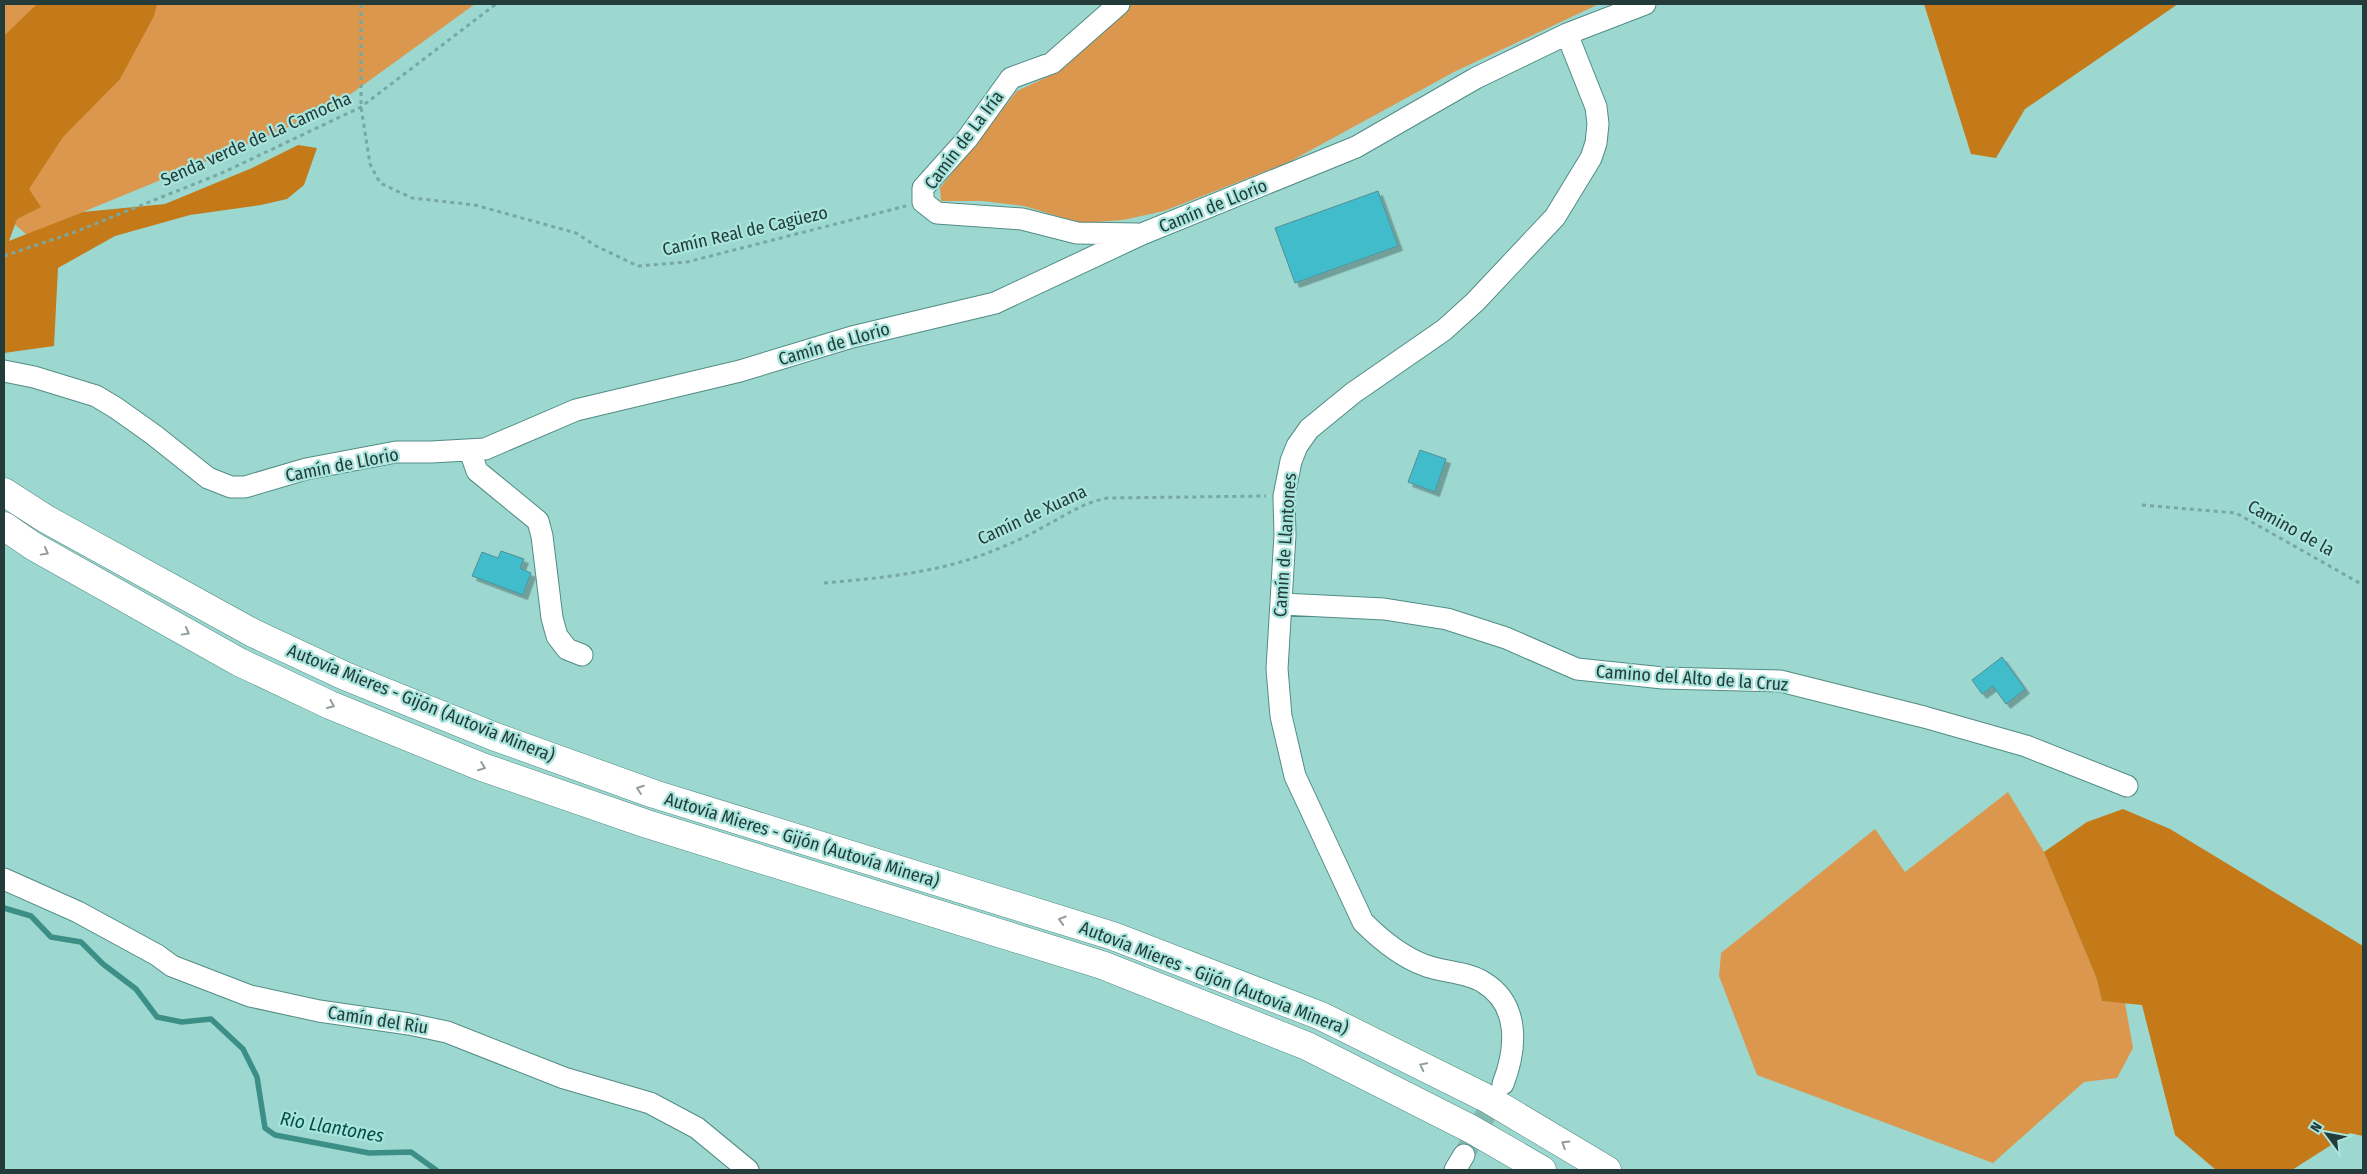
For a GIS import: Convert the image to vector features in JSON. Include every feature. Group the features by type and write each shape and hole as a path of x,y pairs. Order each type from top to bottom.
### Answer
{"highway":[{"name":"Autovía Mieres - Gijón (Autovía Minera)","path":"4,492 46,519 253,633 344,676 494,736 654,794 1113,936 1321,1016 1488,1099 1607,1170"},
{"name":"Autovía Mieres - Gijón (Autovía Minera)","path":"4,526 33,546 239,662 330,705 482,767 646,824 1102,965 1306,1046 1471,1129 1542,1170"}],"street":[{"name":"Camín de La Iría","path":"1119,4 1052,63 1011,78 967,139 923,188 924,202 937,212 1022,219 1077,233 1142,234"},
{"name":"Camín de Llorio","path":"4,371 34,377 96,396 139,424 208,478 231,487 245,487 306,469 396,452 485,449 576,410 740,371 852,337 995,303 1142,234 1356,147 1476,78 1567,34 1645,4"},
{"name":"Camín de Llantones","path":"1503,1084 1509,1068 1514,1043 1512,1020 1501,997 1482,981 1425,966 1401,954 1381,940 1363,922 1295,776 1280,716 1277,669 1282,604 1284,496 1291,461 1297,446 1310,429 1353,393 1444,330 1545,229 1560,209 1591,158 1596,143 1598,124 1596,107 1567,34"},
{"path":"470,451 477,471 538,521 542,536 552,618 557,636 567,648 582,655"},
{"name":"Camino del Alto de la Cruz","path":"1282,604 1384,609 1447,620 1506,638 1577,669 1663,678 1780,681 1924,717 2026,746 2127,786"},
{"name":"Camín del Riu","path":"4,879 78,912 157,955 172,966 250,996 310,1009 447,1032 564,1078 650,1103 697,1128 748,1170"}],"path":[{"name":"Camín Real de Cagüezo","path":"361,4 361,107 370,164 380,183 412,198 497,209 576,233 596,246 638,266 658,266 687,262 924,202"},
{"name":"Senda verde de La Camocha","path":"4,256 75,232 224,172 361,107 496,4"},
{"name":"Camín de Xuana","path":"824,582 872,579 932,569 989,553 1043,528 1093,500 1108,498 1284,496"},
{"name":"Camino de la","path":"2142,505 2236,513 2363,585"}],"shaded area":[{"path":"4,4 475,4 326,112 27,235 4,215"},
{"path":"37,4 157,4 154,16 120,79 63,137 29,189 41,207 17,219 9,241 83,212 165,204 252,168 298,145 317,148 304,185 287,199 261,205 190,215 115,236 58,268 54,346 4,353 4,36"},
{"path":"1131,4 1599,4 1454,72 1289,162 1164,211 1123,220 1081,223 1024,206 982,201 941,201 940,188 1017,91 1058,72 1119,18"},
{"path":"1924,4 2178,4 2025,109 1996,158 1971,154"},
{"path":"2008,792 2044,852 2096,977 2102,1001 2125,1003 2133,1048 2117,1078 2084,1082 1993,1163 1757,1075 1719,976 1721,953 1875,829 1905,872"},
{"path":"2123,809 2170,829 2363,946 2363,1136 2350,1133 2292,1170 2216,1170 2175,1135 2142,1005 2102,1001 2096,977 2044,852 2087,822"}],"building":[{"path":"1378,191 1398,246 1295,283 1275,228"},
{"path":"1420,450 1446,459 1435,492 1408,482"},
{"path":"501,551 524,559 520,568 531,573 523,595 472,576 482,552 498,558"},
{"path":"2002,657 2025,689 2006,704 1993,686 1982,694 1972,680"}],"waterway":[{"name":"Rio Llantones","path":"4,908 31,916 51,937 81,942 103,964 136,989 157,1017 182,1022 211,1019 243,1049 257,1077 265,1128 275,1135 369,1153 411,1152 436,1170"}],"tunnel":[{"path":"1464,1155 1500,1088"}]}
